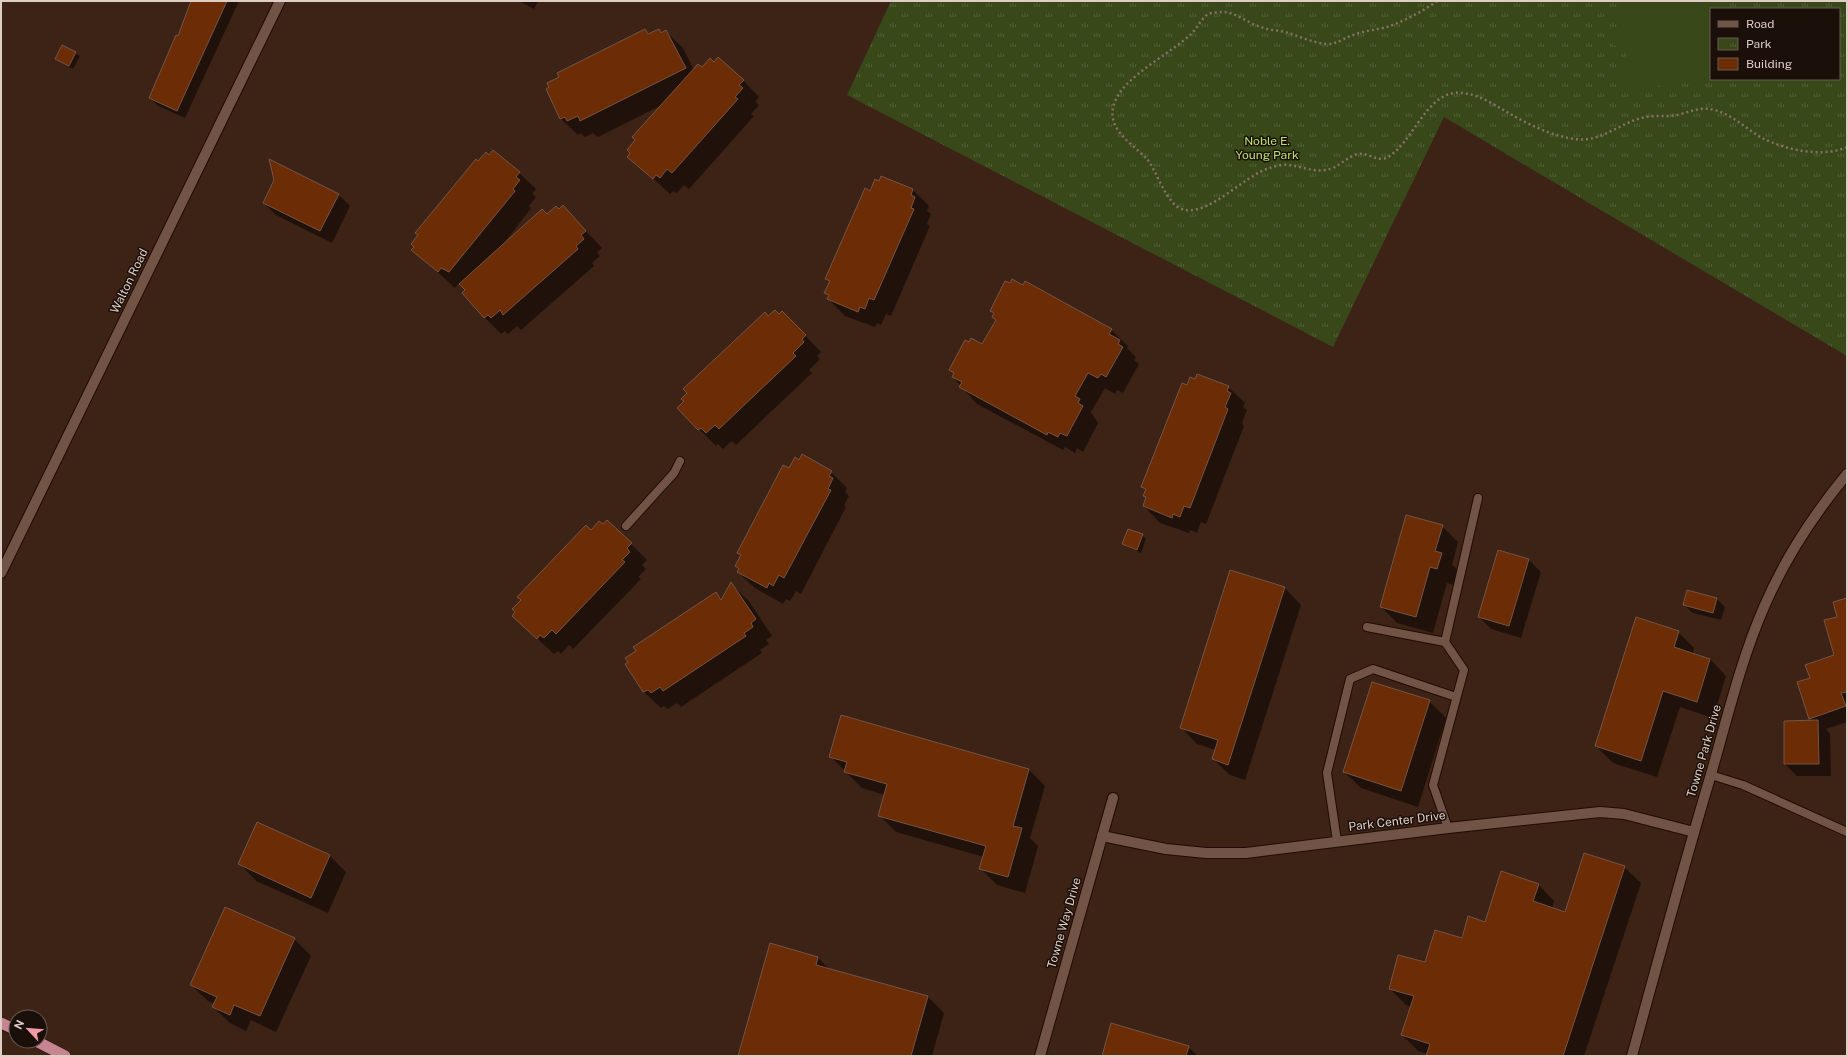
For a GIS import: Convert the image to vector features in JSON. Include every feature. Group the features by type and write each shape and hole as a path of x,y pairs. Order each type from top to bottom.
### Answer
{"highway":[{"path":"48,1047 64,1056"}],"street":[{"name":"Walton Road","path":"1,573 280,1"},
{"name":"Towne Park Drive","path":"1632,1056 1710,775 1748,650 1764,606 1800,539 1814,517 1847,474"},
{"name":"Towne Way Drive","path":"1040,1056 1113,798"},
{"name":"Park Center Drive","path":"1102,836 1166,849 1246,853 1553,816 1611,812 1694,832"}],"lane":[{"path":"626,526 674,473 680,462"},
{"path":"1445,642 1478,498"},
{"path":"1367,627 1445,642 1464,670 1433,785 1448,828"},
{"path":"1337,841 1327,773 1350,679 1373,670 1456,697"},
{"path":"1710,775 1743,785 1847,832"}],"path":[{"path":"1437,1 1408,18 1387,27 1351,36 1340,42 1327,44 1283,31 1260,27 1230,12 1218,11 1208,15 1194,31 1161,58 1131,79 1121,90 1114,104 1113,117 1116,129 1152,165 1170,198 1177,207 1184,210 1215,203 1258,172 1272,167 1288,165 1311,170 1327,170 1340,166 1356,154 1367,154 1378,160 1387,158 1401,145 1425,114 1440,98 1453,93 1469,94 1490,102 1533,126 1577,140 1594,138 1645,117 1674,115 1702,108 1720,112 1762,138 1800,150 1841,150 1847,147"}],"green space":[{"name":"Noble E. Young Park","path":"891,1 1847,1 1847,356 1444,117 1333,347 847,95"},
{"path":"1624,1 1723,1 1724,8 1710,8 1710,79 1674,81 1670,87 1666,88 1654,84 1642,91 1627,86 1620,78 1617,68 1618,62 1628,55 1623,52 1621,45 1613,46 1612,28 1621,27 1620,11"}],"building":[{"path":"191,1 227,1 177,111 149,98 176,35 178,36"},
{"path":"645,29 648,34 659,29 661,33 666,30 686,68 580,121 578,116 567,121 565,117 560,119 546,89 549,87 547,83 559,77 557,73"},
{"path":"62,45 76,52 69,66 55,59"},
{"path":"718,57 744,80 739,85 743,88 735,97 738,99 672,173 667,169 660,178 656,175 653,179 627,157 630,153 627,150 635,140 632,137 698,64 702,67 710,58 714,62"},
{"path":"493,150 520,172 516,177 520,180 513,189 515,191 449,272 441,268 438,272 411,250 414,247 411,244 418,235 415,233 476,159 478,161 486,152 489,155"},
{"path":"269,159 339,194 320,231 263,203 274,180"},
{"path":"881,176 913,189 911,195 915,197 911,208 914,209 874,300 869,298 865,309 860,307 858,312 827,299 829,295 824,293 830,281 825,279 865,188 870,191 875,179 879,181"},
{"path":"563,205 586,231 581,235 584,239 576,246 578,249 503,315 500,310 491,318 488,315 484,318 462,293 465,290 459,284 542,209 547,214 556,206 559,209"},
{"path":"1012,279 1023,285 1025,281 1112,329 1109,334 1120,340 1118,344 1123,347 1106,377 1101,374 1098,378 1088,373 1075,396 1080,399 1078,403 1083,406 1067,436 1060,433 1058,437 1048,432 1047,435 959,387 962,382 952,377 954,373 949,370 965,340 969,342 971,338 982,344 996,320 992,317 994,313 990,311 1005,281 1010,283"},
{"path":"775,310 779,314 782,311 806,335 802,339 804,342 793,353 796,356 719,429 715,425 706,433 701,428 698,430 677,408 684,401 681,399 687,393 683,389 765,312 768,316"},
{"path":"1197,374 1229,386 1227,391 1231,393 1225,407 1228,409 1190,508 1184,506 1180,517 1173,514 1172,518 1143,506 1146,497 1143,496 1146,489 1141,487 1182,383 1187,385 1190,377 1195,379"},
{"path":"802,454 832,471 829,476 833,478 828,489 831,490 784,578 779,575 773,586 769,583 767,588 737,572 739,569 735,566 741,555 737,553 783,465 789,468 795,457 799,460"},
{"path":"1406,515 1443,525 1435,551 1442,553 1437,569 1430,567 1416,617 1380,607"},
{"path":"607,520 632,543 627,548 630,552 622,560 625,562 556,634 552,630 544,638 540,635 537,639 512,616 515,612 512,609 521,600 517,597 586,525 591,530 599,521 603,524"},
{"path":"1128,529 1143,534 1137,550 1122,544"},
{"path":"1498,550 1529,559 1509,626 1478,617"},
{"path":"1230,570 1285,587 1228,765 1212,759 1218,740 1180,728"},
{"path":"731,582 756,619 751,623 753,627 744,633 746,636 663,691 660,687 651,693 648,690 643,692 625,664 628,662 625,658 636,651 633,647 716,592 721,600"},
{"path":"1687,590 1717,598 1713,613 1683,605"},
{"path":"1847,598 1847,692 1841,693 1846,706 1809,719 1797,682 1810,678 1805,665 1834,655 1824,620 1837,617 1833,602"},
{"path":"1636,617 1679,631 1674,647 1710,659 1697,702 1663,691 1641,761 1595,746"},
{"path":"1372,682 1430,700 1401,791 1343,772"},
{"path":"841,715 1029,769 1013,826 1022,828 1008,877 979,869 986,846 878,816 887,784 844,772 847,762 829,757"},
{"path":"1818,720 1819,764 1784,764 1784,721"},
{"path":"257,822 330,855 311,898 238,864"},
{"path":"1584,853 1625,866 1563,1056 1426,1056 1430,1044 1401,1035 1414,996 1389,989 1398,955 1425,962 1435,930 1462,938 1468,916 1485,922 1501,871 1539,884 1533,901 1565,912"},
{"path":"225,907 295,938 260,1016 234,1005 230,1015 212,1007 217,997 190,985"},
{"path":"770,943 818,957 816,965 928,996 911,1056 738,1056"},
{"path":"1111,1023 1189,1046 1186,1056 1102,1056"}]}
